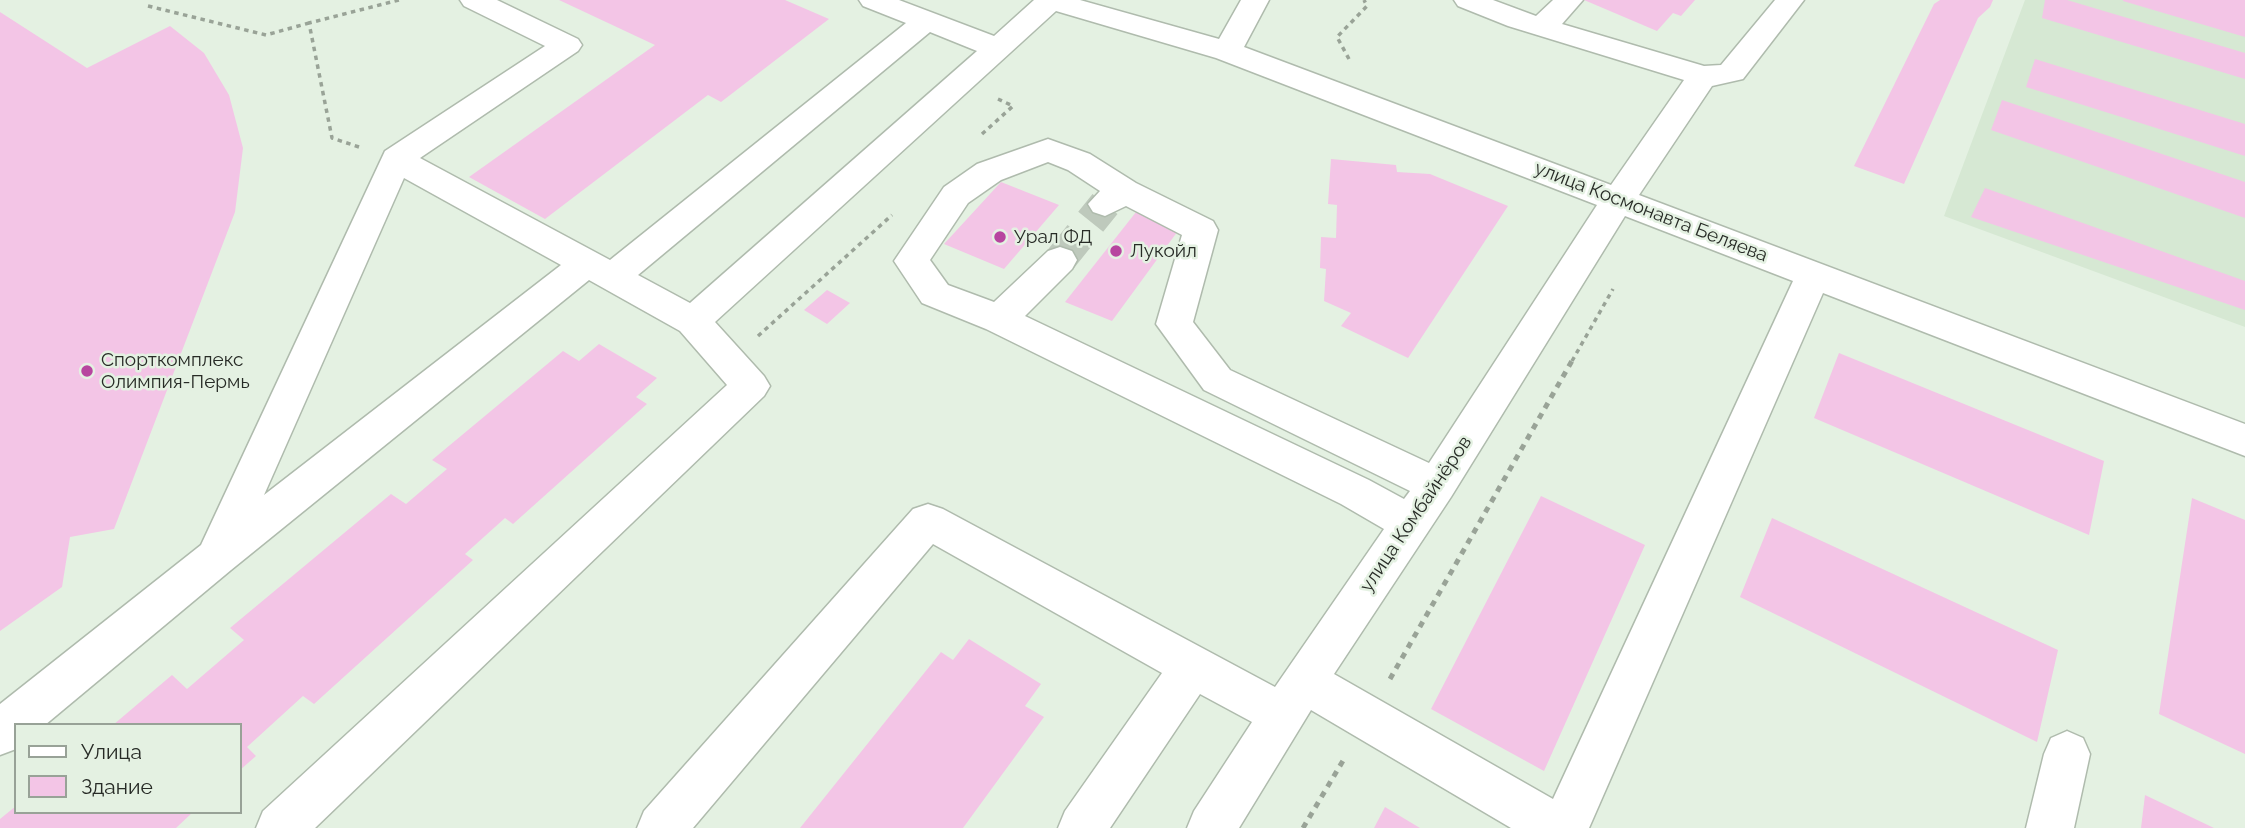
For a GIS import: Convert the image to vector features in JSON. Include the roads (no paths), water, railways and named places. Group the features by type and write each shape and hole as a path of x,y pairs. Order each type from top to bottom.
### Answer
{"street":[{"path":"216,557 396,159 567,45 474,0"},
{"path":"873,0 1000,49"},
{"path":"1227,51 1255,0"},
{"path":"1468,0 1542,27 1703,76 1721,76 1732,72 1790,0"},
{"path":"1542,27 1569,0"},
{"path":"693,321 1000,49 1050,1"},
{"name":"улица Космонавта Беляева","path":"1050,1 1227,51 2245,440"},
{"path":"0,733 216,557 601,269 926,21"},
{"name":"улица Комбайнёров","path":"1211,828 1293,698 1437,485 1619,199 1703,76"},
{"path":"1410,523 1343,486 999,319 935,294 911,261 956,195 989,172 1048,150 1079,162 1114,197 1200,230 1174,324 1217,380 1437,485"},
{"path":"280,828 751,386 693,321 396,159"},
{"path":"999,319 1060,260"},
{"path":"1564,828 1813,275"},
{"path":"661,828 928,521 1193,666 1293,698 1368,718 1557,828"},
{"path":"1082,828 1193,666"},
{"path":"2050,828 2067,754"}],"tunnel":[{"path":"1060,260 1105,204"}],"place":[{"name":"Урал ФД","path":"1000,237"},
{"name":"Лукойл","path":"1116,251"},
{"name":"Спорткомплекс Олимпия-Пермь","path":"87,371"}]}
